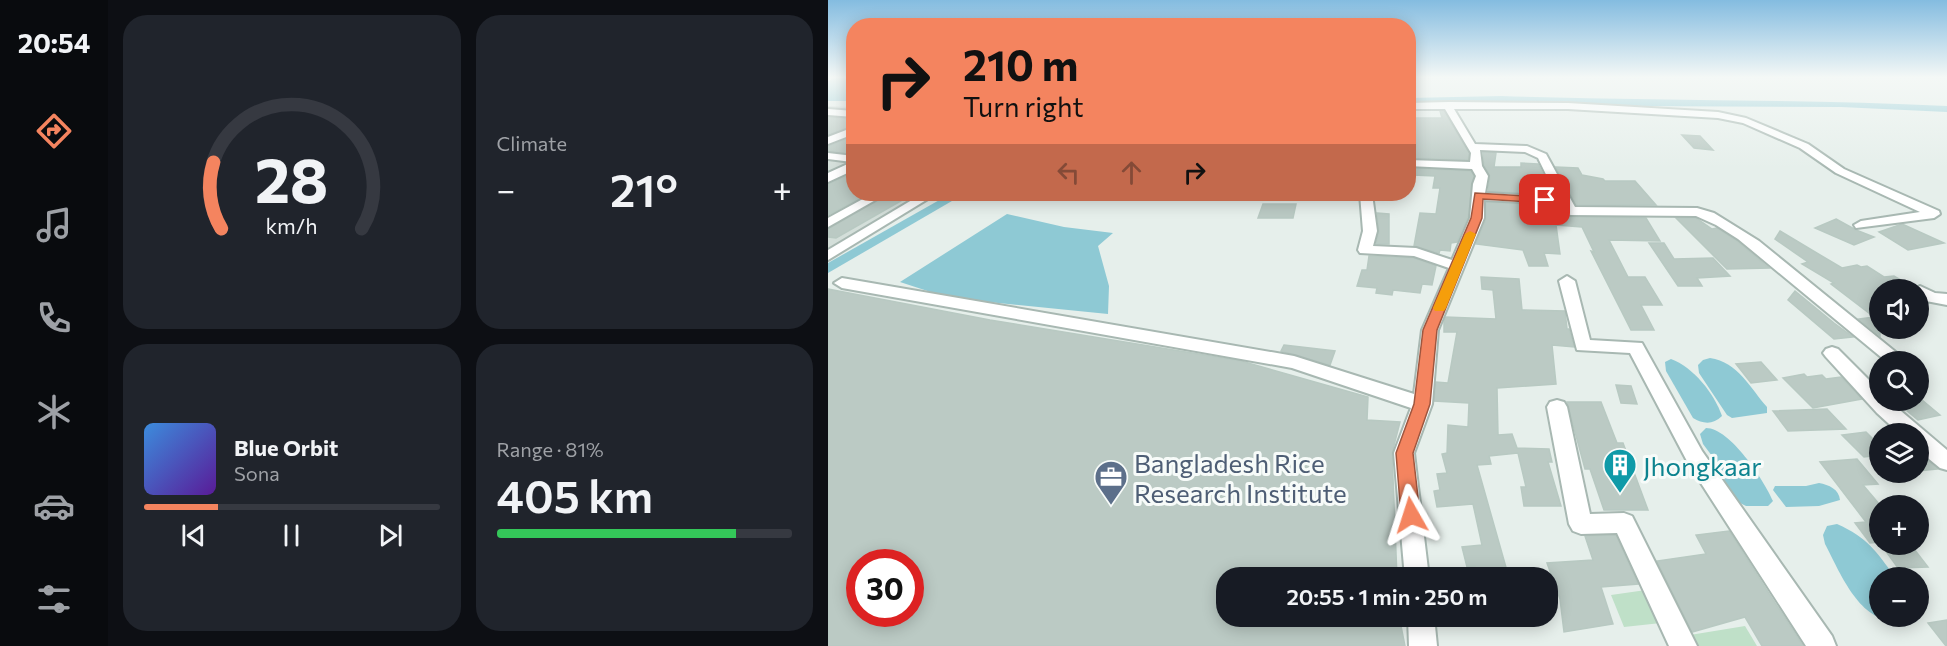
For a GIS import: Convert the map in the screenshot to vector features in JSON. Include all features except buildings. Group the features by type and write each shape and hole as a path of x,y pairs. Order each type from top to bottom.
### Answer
{"street":[{"path":"1437,108 1483,108"},
{"path":"1615,108 1678,111 1746,121 1804,146 1840,171 1934,214 1861,225"},
{"path":"1416,567 1404,453 1422,404 1430,330 1477,218 1482,176 1476,166 1476,153 1449,109"},
{"path":"828,112 846,113"},
{"path":"828,141 846,133"},
{"path":"1473,147 1527,149 1542,156 1569,206"},
{"path":"828,156 846,158"},
{"path":"1416,164 1476,166"},
{"path":"828,178 846,169"},
{"path":"1478,196 1569,206 1697,212 1708,215 1724,223 1766,254 1885,351"},
{"path":"828,223 867,201"},
{"path":"828,256 918,201"},
{"path":"1367,201 1370,231 1365,250 1416,252 1457,266"},
{"path":"1567,282 1583,346 1636,347 1695,457 1822,646"},
{"path":"842,284 1294,362 1422,404"},
{"path":"1929,296 1942,297 1947,300"},
{"path":"1832,353 1901,423"},
{"path":"1557,407 1581,524 1624,523 1683,646"},
{"path":"1929,447 1947,462"},
{"path":"1422,627 1423,646"}],"shaded area":[{"path":"828,108 846,108 846,201 914,201 828,252"}],"green space":[{"path":"1646,590 1661,623 1624,627 1611,595"},
{"path":"1745,626 1757,646 1696,646 1690,635"}],"water":[{"path":"1007,214 1064,227 1113,233 1098,246 1109,286 1108,314 949,298 900,282"},
{"path":"1710,358 1736,371 1767,407 1767,413 1732,418 1727,415 1699,373 1698,365"},
{"path":"1671,359 1687,368 1702,382 1718,407 1722,416 1719,419 1708,423 1693,418 1666,371 1665,362"},
{"path":"1706,428 1725,436 1745,457 1773,501 1768,506 1746,506 1734,500 1715,460 1703,444 1700,434"},
{"path":"1819,483 1833,488 1840,500 1819,506 1786,507 1773,490 1775,486 1806,486"},
{"path":"1837,524 1864,540 1869,545 1869,555 1878,555 1887,567 1869,567 1869,611 1855,598 1825,544 1823,535 1827,526"}],"waterway":[{"path":"1929,108 1947,109"},
{"path":"828,269 946,201"}],"slow traffic":[{"path":"1440,308 1470,234"}],"place":[{"name":"Jhongkaar","path":"1620,494"},
{"name":"Bangladesh Rice Research Institute","path":"1111,506"}],"route":[{"path":"1411,515 1404,453 1422,404 1430,330 1477,218 1478,196 1545,200"}]}
